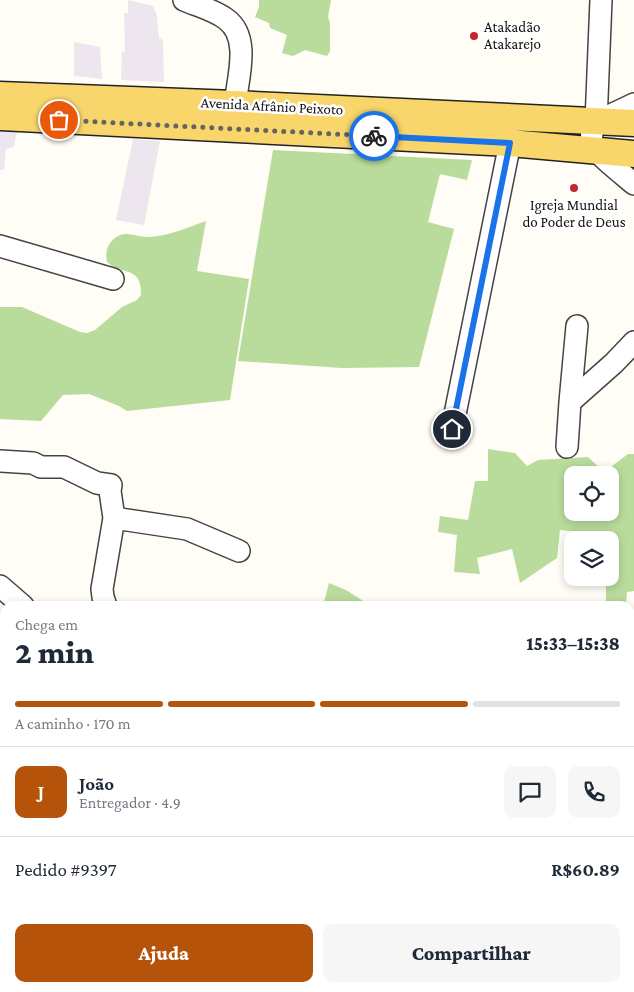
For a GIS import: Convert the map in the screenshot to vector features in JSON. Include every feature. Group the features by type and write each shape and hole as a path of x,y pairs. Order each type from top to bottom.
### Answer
{"main road":[{"name":"Avenida Afrânio Peixoto","path":"0,95 634,123"},
{"name":"Avenida Afrânio Peixoto","path":"0,117 510,143 634,154"}],"street":[{"path":"184,0 218,14 227,20 239,34 242,44 235,104"},
{"path":"601,0 596,122 591,138 596,150 634,184"},
{"path":"596,122 634,104"},
{"path":"452,429 510,143"},
{"path":"0,246 113,279"},
{"path":"567,447 578,326"},
{"path":"570,402 614,364 634,342"},
{"path":"0,461 33,463 41,467 64,468 97,483 111,485 110,491 114,518 102,589 104,601"},
{"path":"114,518 187,529 239,551"},
{"path":"0,586 17,601"}],"shaded area":[{"path":"128,0 153,6 157,16 159,38 163,40 164,82 121,80 122,51 125,52 124,13 128,13"},
{"path":"74,42 100,47 102,79 74,76"},
{"path":"0,131 17,131 14,147 6,149 4,170 0,170"},
{"path":"133,139 160,141 144,225 116,220"}],"green space":[{"path":"259,0 331,0 328,17 330,23 330,51 327,56 305,50 293,56 282,53 287,35 270,28 269,23 255,17 259,7"},
{"path":"273,150 472,160 467,180 440,174 428,222 454,229 419,367 342,368 238,361"},
{"path":"206,221 197,271 249,279 230,400 127,411 89,394 63,395 41,421 0,419 0,307 22,307 80,332 87,333 95,330 122,307 137,300 141,295 138,279 135,275 107,262 107,249 112,240 122,234 145,237 160,236"},
{"path":"488,449 515,453 527,466 538,460 588,457 598,466 564,466 564,521 619,521 619,466 612,466 628,454 634,454 634,591 627,592 626,601 606,601 606,586 619,586 619,531 560,530 557,558 520,583 512,549 477,558 480,574 454,572 457,535 438,532 440,516 468,520 475,481 488,481"},
{"path":"329,583 346,590 363,601 324,601"}],"way so far":[{"path":"59,120 374,136"}],"place":[{"name":"Atakadão Atakarejo","path":"474,36"},
{"name":"Igreja Mundial do Poder de Deus","path":"574,188"}],"route":[{"path":"374,136 510,143 452,429"}]}
